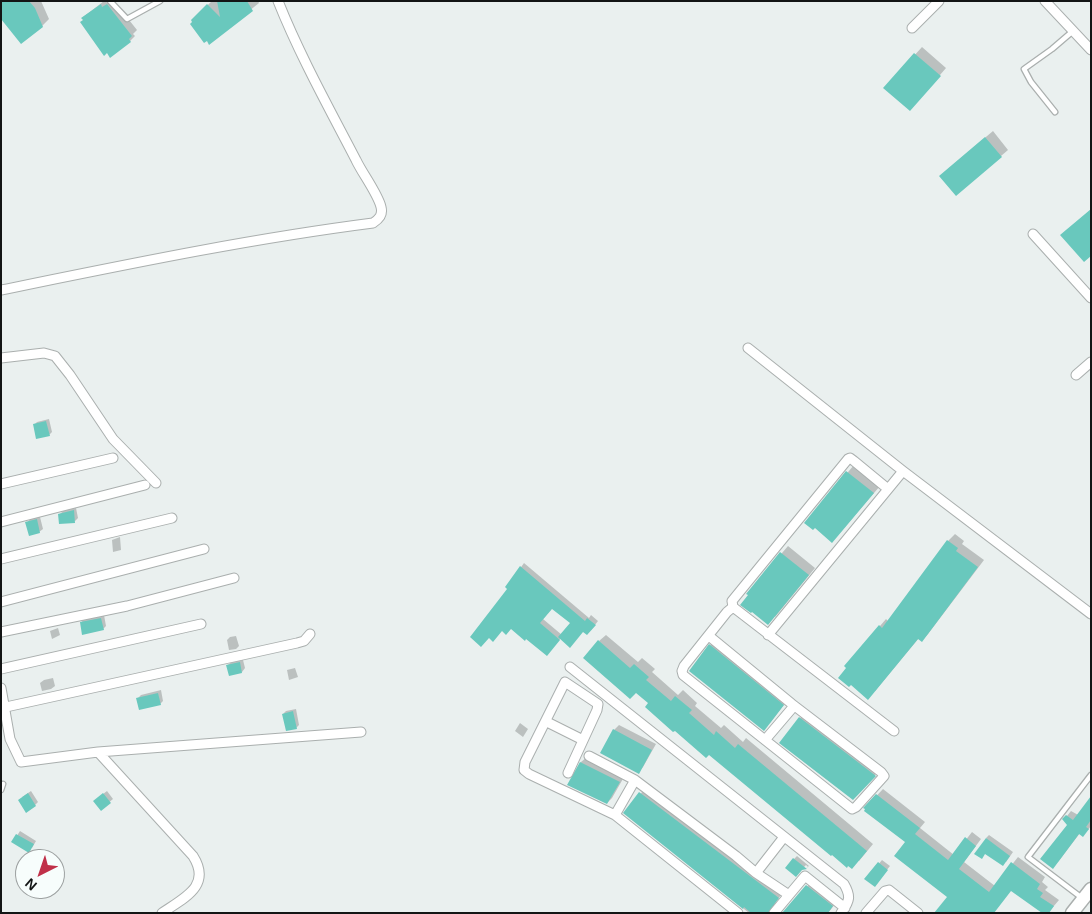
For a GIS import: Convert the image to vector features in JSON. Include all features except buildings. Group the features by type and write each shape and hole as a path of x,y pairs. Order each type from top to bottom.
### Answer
{"main road":[{"path":"1072,913 1087,894"}],"street":[{"path":"1,290 139,262 319,230 373,223 378,219 381,214 379,202 358,165 278,1"},
{"path":"912,28 939,1"},
{"path":"1045,1 1091,50"},
{"path":"1033,234 1091,298"},
{"path":"748,348 902,471 1091,614"},
{"path":"1,358 44,353 55,356 70,375 112,439 156,483"},
{"path":"1076,375 1091,362"},
{"path":"1,484 113,458"},
{"path":"709,636 794,706 881,772 884,776 856,807 852,809 683,675 682,671 684,666 733,607 732,602 848,459 850,458 888,489"},
{"path":"768,635 902,471"},
{"path":"1,522 145,485"},
{"path":"1,559 172,518"},
{"path":"1,602 204,549"},
{"path":"1,632 127,606 234,578"},
{"path":"733,607 894,731"},
{"path":"1,669 201,624"},
{"path":"6,707 297,643 304,641 310,634"},
{"path":"570,668 844,884 850,894 849,901 843,910 805,876 774,913"},
{"path":"598,704 565,682 547,722 525,762 524,770 615,816 738,913"},
{"path":"1,688 6,707 10,739 21,762 98,752 361,732"},
{"path":"568,773 598,704 604,695"},
{"path":"765,740 794,706"},
{"path":"547,722 583,740"},
{"path":"98,752 193,856 198,864 200,879 196,887 162,913"},
{"path":"589,756 635,780 756,873 789,895"},
{"path":"615,816 635,780"},
{"path":"756,873 784,837"},
{"path":"866,913 885,891 889,890 918,913"}],"lane":[{"path":"110,1 127,19 160,1"},
{"path":"1055,112 1031,82 1024,69 1073,31"},
{"path":"1087,894 1028,857 1091,776"},
{"path":"1,790 2,784"}]}
